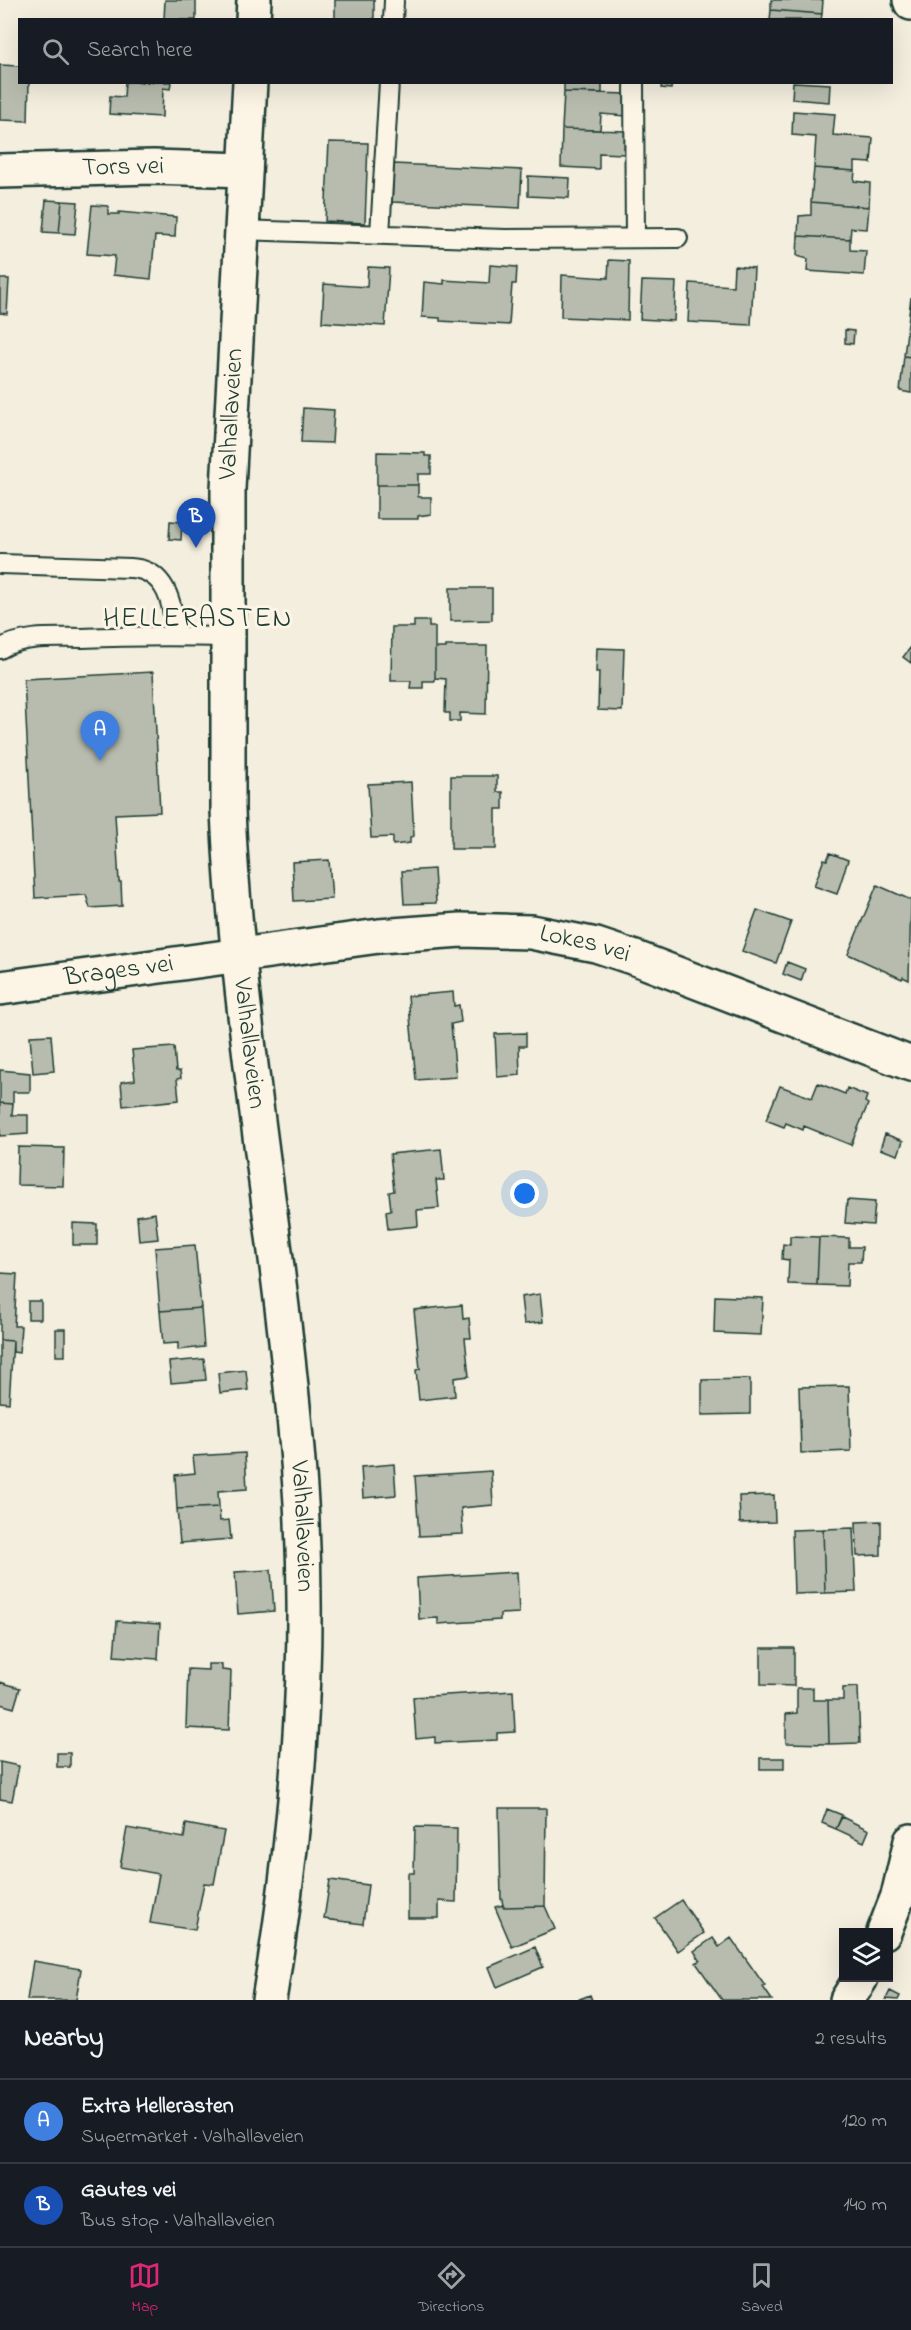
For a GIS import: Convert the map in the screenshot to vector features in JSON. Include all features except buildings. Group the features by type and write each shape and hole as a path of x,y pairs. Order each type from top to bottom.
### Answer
{"street":[{"path":"253,18 254,0"},
{"name":"Valhallaveien","path":"250,84 228,489 226,638 228,810 238,954 292,1396 303,1550 305,1633 300,1760 288,1871 269,2000"},
{"name":"Tors vei","path":"0,171 153,167 245,170"},
{"name":"Lokes vei","path":"238,954 425,931 531,932 596,945 638,959 911,1064"},
{"name":"Brages vei","path":"0,988 238,954"},
{"path":"886,1928 898,1896 911,1841"},
{"path":"847,2000 858,1982"}],"lane":[{"path":"380,234 389,84"},
{"path":"634,84 635,238"},
{"path":"242,230 505,239 678,238"},
{"path":"0,564 131,568 149,571 158,577 172,606 175,636"},
{"path":"0,649 15,642 35,639 175,636 226,638"}],"place":[{"name":"Gautes vei","path":"196,548"},
{"name":"Extra Hellerasten","path":"100,761"}],"district":[{"name":"HELLERASTEN","path":"198,619"}]}
